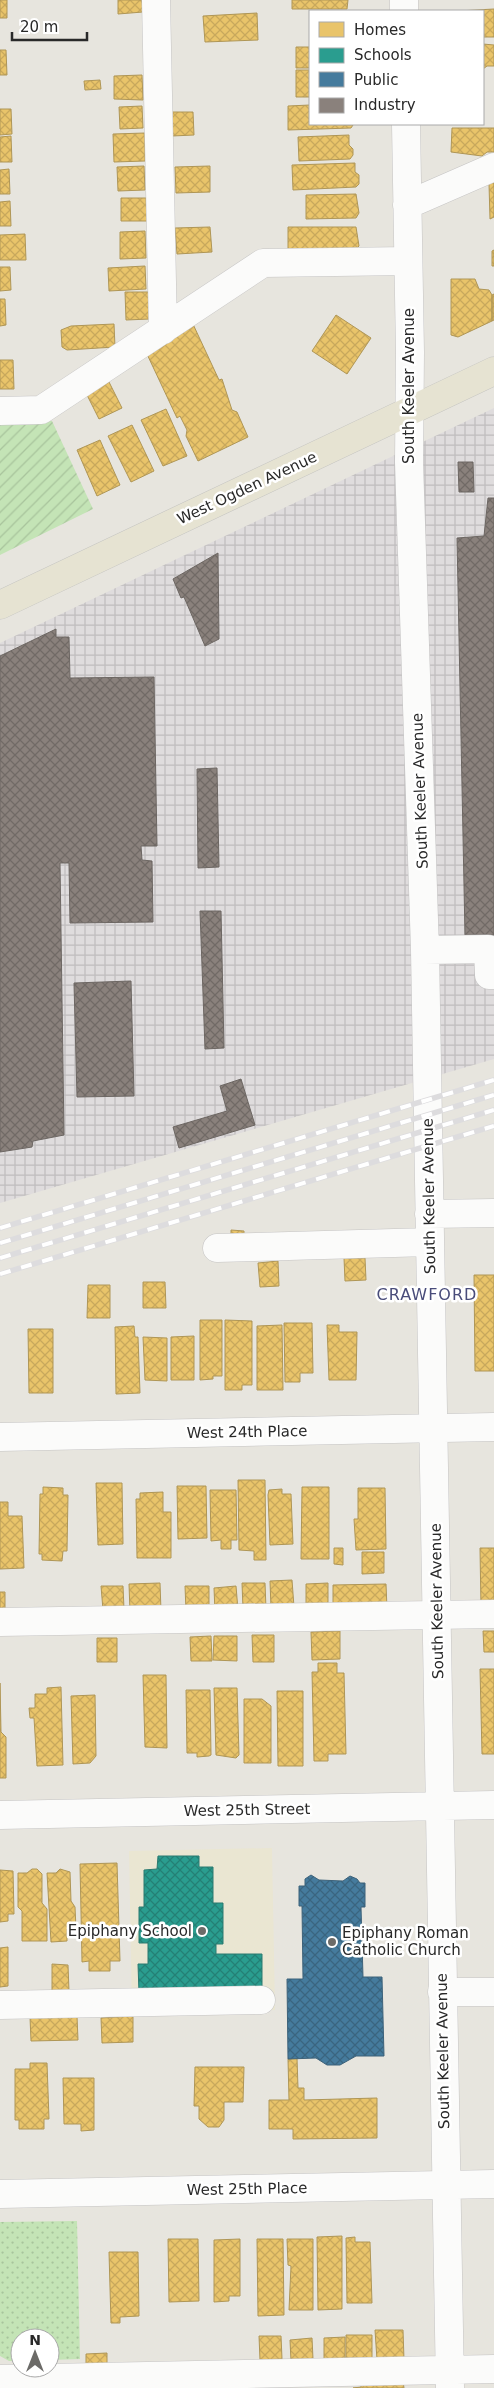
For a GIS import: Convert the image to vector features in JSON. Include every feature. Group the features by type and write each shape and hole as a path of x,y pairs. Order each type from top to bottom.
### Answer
{"main road":[{"name":"West Ogden Avenue","path":"0,605 494,371"}],"street":[{"path":"156,0 163,330"},
{"name":"South Keeler Avenue","path":"406,125 409,411 425,950 445,2185 450,2379"},
{"path":"407,205 494,167"},
{"path":"0,411 41,410 263,263 408,261"},
{"path":"425,950 488,949 489,975 494,975"},
{"path":"429,1214 494,1213"},
{"path":"217,1248 429,1242"},
{"name":"West 24th Place","path":"0,1437 494,1427"},
{"path":"0,1622 494,1614"},
{"name":"West 25th Street","path":"0,1815 494,1805"},
{"path":"442,1992 494,1992"},
{"path":"0,2005 261,2000"},
{"name":"West 25th Place","path":"0,2194 494,2184"},
{"path":"0,2379 450,2379 494,2369"}],"shaded area":[{"path":"494,408 494,1059 0,1203 0,643"},
{"name":"Epiphany School","path":"272,1848 275,2010 132,2013 129,1851"}],"green space":[{"path":"52,421 93,509 0,555 0,422"},
{"path":"77,2221 80,2359 60,2360 60,2328 10,2328 10,2361 0,2356 0,2222"}],"building: Homes":[{"path":"0,0 7,0 7,18 0,18"},
{"path":"118,0 142,0 143,12 118,14"},
{"path":"292,0 348,0 347,9 292,9"},
{"path":"494,9 494,37 484,37 484,10 476,10"},
{"path":"257,13 258,40 205,42 203,16"},
{"path":"484,44 494,45 494,66 487,66 484,68"},
{"path":"296,47 309,47 309,68 296,68"},
{"path":"0,50 6,50 7,75 0,75"},
{"path":"296,70 309,70 309,97 296,97"},
{"path":"142,75 143,100 114,99 114,76"},
{"path":"100,80 101,89 85,90 84,81"},
{"path":"309,105 309,125 353,125 351,128 288,130 288,106"},
{"path":"142,106 143,128 120,129 119,107"},
{"path":"0,109 11,109 12,134 0,135"},
{"path":"170,112 193,112 194,135 172,136"},
{"path":"452,128 494,128 494,152 487,152 482,156 451,152"},
{"path":"145,133 145,161 114,162 113,134"},
{"path":"349,135 349,145 353,149 353,155 350,159 299,161 298,137"},
{"path":"11,136 12,162 0,162 0,137"},
{"path":"355,163 355,172 359,175 359,184 356,187 293,190 292,165"},
{"path":"144,166 145,190 118,191 117,167"},
{"path":"210,166 210,192 176,193 175,167"},
{"path":"9,169 10,194 0,194 0,170"},
{"path":"494,181 494,217 490,219 489,184"},
{"path":"356,194 359,213 356,218 306,219 306,195"},
{"path":"121,198 146,198 147,221 121,221"},
{"path":"10,201 11,226 0,226 0,202"},
{"path":"210,227 212,252 177,254 175,228"},
{"path":"288,227 356,227 359,246 355,250 288,251"},
{"path":"145,231 146,258 120,259 120,232"},
{"path":"25,234 26,260 0,260 0,235"},
{"path":"494,250 494,266 492,266 492,251"},
{"path":"145,266 146,289 109,291 108,268"},
{"path":"0,267 10,267 11,290 0,291"},
{"path":"451,279 475,279 479,289 489,290 492,295 492,321 458,337 451,335"},
{"path":"125,292 150,292 150,319 126,320"},
{"path":"494,294 494,320 492,321 492,295"},
{"path":"0,299 5,299 6,325 0,326"},
{"path":"336,315 371,338 347,374 312,351"},
{"path":"192,322 219,380 222,379 232,410 237,412 248,437 198,461 186,436 187,430 180,416 177,418 146,352"},
{"path":"114,324 115,347 67,350 62,347 61,330 71,326"},
{"path":"0,360 13,360 14,389 0,389"},
{"path":"109,382 122,408 99,419 86,393"},
{"path":"166,409 187,456 163,466 141,420"},
{"path":"132,425 154,471 131,482 108,436"},
{"path":"100,440 120,485 97,496 77,450"},
{"path":"231,1230 244,1231 244,1241 231,1241"},
{"path":"344,1258 365,1258 366,1280 345,1281"},
{"path":"278,1261 279,1286 260,1287 258,1263"},
{"path":"474,1275 494,1275 494,1371 475,1371"},
{"path":"143,1282 165,1282 166,1308 143,1308"},
{"path":"88,1285 110,1285 110,1318 87,1318"},
{"path":"200,1320 222,1320 222,1376 213,1376 213,1379 200,1380"},
{"path":"225,1320 252,1321 252,1385 242,1385 242,1390 225,1390"},
{"path":"284,1323 312,1323 313,1373 300,1373 300,1382 285,1382"},
{"path":"282,1325 283,1390 257,1390 257,1326"},
{"path":"327,1325 339,1325 339,1332 357,1332 356,1380 329,1380"},
{"path":"134,1326 135,1337 138,1337 140,1393 116,1394 115,1327"},
{"path":"28,1329 53,1329 53,1393 29,1393"},
{"path":"194,1336 194,1380 171,1380 171,1337"},
{"path":"143,1337 167,1338 167,1381 145,1380"},
{"path":"238,1480 265,1480 266,1560 254,1560 254,1551 239,1550"},
{"path":"96,1483 122,1483 123,1544 98,1545"},
{"path":"177,1486 206,1486 207,1538 178,1539"},
{"path":"43,1487 63,1488 63,1495 68,1495 67,1551 63,1551 62,1561 42,1560 42,1554 39,1554 40,1494 43,1494"},
{"path":"302,1487 329,1487 329,1559 301,1559"},
{"path":"358,1488 385,1488 386,1549 356,1550 354,1519 358,1519"},
{"path":"282,1489 282,1494 291,1494 293,1544 270,1545 269,1490"},
{"path":"210,1490 236,1490 237,1540 231,1540 231,1549 221,1549 221,1540 211,1541"},
{"path":"163,1492 163,1512 171,1512 171,1558 137,1558 136,1499 140,1499 140,1493"},
{"path":"0,1502 8,1502 8,1516 22,1516 24,1568 0,1569"},
{"path":"334,1548 343,1548 343,1565 334,1564"},
{"path":"480,1548 494,1548 494,1608 481,1608"},
{"path":"362,1552 384,1552 384,1573 362,1574"},
{"path":"292,1580 294,1607 271,1608 270,1581"},
{"path":"160,1583 161,1611 130,1612 129,1584"},
{"path":"242,1583 265,1583 266,1609 243,1609"},
{"path":"328,1583 328,1608 306,1608 306,1584"},
{"path":"386,1584 387,1609 333,1611 333,1585"},
{"path":"101,1586 123,1586 124,1609 103,1610"},
{"path":"185,1586 209,1586 209,1610 186,1611"},
{"path":"236,1586 238,1610 215,1612 214,1588"},
{"path":"0,1592 5,1592 5,1616 0,1616"},
{"path":"340,1631 340,1659 312,1660 311,1632"},
{"path":"483,1631 494,1631 494,1652 484,1652"},
{"path":"252,1635 274,1635 274,1662 253,1662"},
{"path":"211,1636 212,1661 191,1661 190,1637"},
{"path":"214,1636 237,1636 237,1661 213,1660"},
{"path":"97,1638 117,1638 117,1662 97,1662"},
{"path":"318,1663 337,1663 337,1673 344,1673 346,1754 328,1754 328,1761 314,1761 312,1672 318,1672"},
{"path":"480,1669 494,1669 494,1754 482,1754"},
{"path":"143,1675 166,1675 167,1748 145,1747"},
{"path":"0,1683 1,1732 6,1737 6,1778 0,1778"},
{"path":"61,1687 63,1765 37,1766 34,1718 30,1718 29,1708 35,1708 35,1694 47,1694 47,1688"},
{"path":"214,1688 237,1688 239,1755 236,1758 216,1755"},
{"path":"186,1690 210,1690 211,1755 209,1756 197,1757 197,1753 187,1753"},
{"path":"277,1691 303,1691 303,1766 278,1766"},
{"path":"95,1695 96,1756 90,1763 73,1764 71,1696"},
{"path":"244,1699 262,1699 271,1706 271,1763 244,1763"},
{"path":"117,1863 120,1961 110,1961 110,1971 89,1971 89,1961 82,1962 80,1864"},
{"path":"32,1869 37,1869 42,1874 42,1903 47,1909 47,1941 22,1941 22,1911 18,1907 18,1873 27,1873"},
{"path":"60,1869 70,1872 71,1901 75,1907 76,1929 67,1929 67,1941 51,1942 47,1873 56,1873"},
{"path":"0,1870 13,1871 14,1914 8,1914 8,1921 0,1922"},
{"path":"8,1947 8,1986 0,1987 0,1948"},
{"path":"52,1964 68,1965 69,1991 52,1991"},
{"path":"77,2016 78,2040 31,2041 30,2017"},
{"path":"133,2016 133,2042 102,2043 101,2018"},
{"path":"297,2058 298,2088 304,2088 304,2100 377,2098 377,2138 293,2139 293,2129 269,2129 269,2100 289,2100 288,2059"},
{"path":"30,2063 47,2063 49,2119 44,2119 44,2129 19,2129 19,2120 15,2120 15,2069 30,2069"},
{"path":"195,2067 244,2067 243,2102 224,2102 224,2120 219,2127 208,2127 199,2119 199,2106 194,2106"},
{"path":"63,2078 94,2078 94,2130 81,2131 81,2124 64,2124"},
{"path":"342,2236 342,2309 318,2310 317,2237"},
{"path":"355,2237 355,2242 370,2242 372,2303 347,2303 346,2238"},
{"path":"168,2239 198,2239 199,2301 169,2302"},
{"path":"240,2239 240,2296 229,2296 229,2301 214,2302 214,2240"},
{"path":"257,2239 283,2239 284,2315 258,2316"},
{"path":"287,2239 313,2239 313,2310 289,2310 291,2266 288,2265"},
{"path":"109,2252 138,2252 139,2316 120,2317 120,2323 111,2323"},
{"path":"375,2330 403,2330 404,2360 377,2360"},
{"path":"346,2335 372,2335 372,2360 346,2359"},
{"path":"259,2336 281,2336 282,2359 260,2360"},
{"path":"345,2337 345,2359 324,2360 324,2338"},
{"path":"312,2338 313,2359 291,2361 290,2340"},
{"path":"107,2353 107,2367 86,2367 86,2354"},
{"path":"361,2381 403,2381 404,2388 353,2388 361,2387"}],"building: Schools":[{"path":"158,1856 199,1856 199,1867 213,1867 213,1903 223,1903 223,1944 216,1944 216,1954 262,1954 262,1992 139,1993 138,1964 148,1964 148,1943 139,1943 139,1907 144,1907 144,1870 157,1869"}],"building: Public":[{"name":"Epiphany Roman Catholic Church","path":"311,1875 319,1880 343,1881 350,1876 357,1879 360,1883 365,1883 365,1907 361,1907 363,1977 382,1977 384,2056 356,2056 340,2065 327,2065 316,2058 288,2059 287,1979 303,1979 302,1906 299,1906 299,1886 305,1886 305,1879"}],"building: Industry":[{"path":"458,462 473,462 474,492 459,492"},
{"path":"488,498 494,498 494,935 465,935 457,538 484,536"},
{"path":"218,553 219,639 205,646 184,597 181,598 173,579"},
{"path":"56,629 56,637 69,637 70,678 154,677 157,846 141,846 142,860 152,861 153,922 70,923 69,863 60,863 64,1135 33,1141 32,1147 0,1152 0,656"},
{"path":"217,768 219,867 198,868 197,769"},
{"path":"200,911 221,911 224,1048 205,1049"},
{"path":"131,981 134,1096 77,1097 74,983"},
{"path":"241,1079 255,1125 179,1148 173,1127 227,1111 220,1086"}],"railway":[{"path":"0,1228 494,1080"},
{"path":"0,1243 494,1095"},
{"path":"0,1258 494,1110"},
{"path":"0,1274 494,1126"}],"place":[{"name":"Epiphany School","path":"202,1931"},
{"name":"Epiphany Roman Catholic Church","path":"332,1942"}],"district":[{"name":"CRAWFORD","path":"427,1294"}]}
